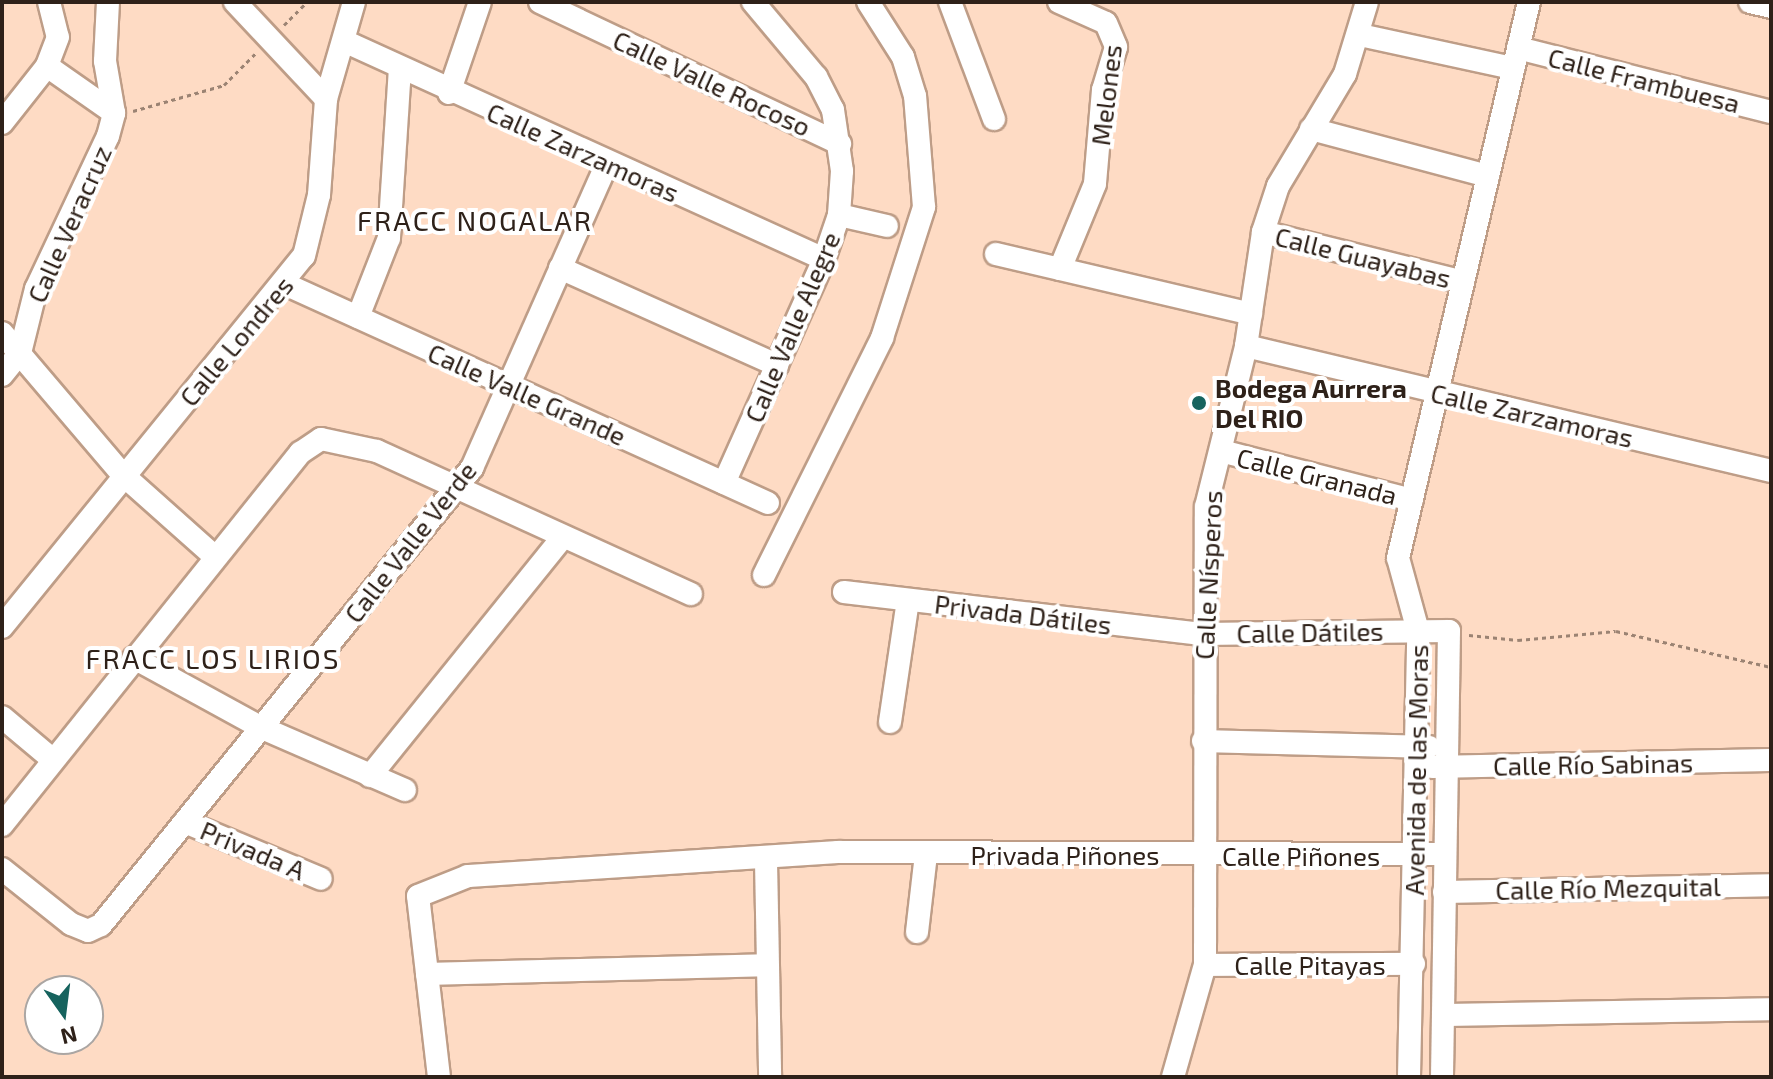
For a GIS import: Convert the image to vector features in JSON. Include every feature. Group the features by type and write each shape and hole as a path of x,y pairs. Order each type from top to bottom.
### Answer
{"street":[{"path":"2,123 47,66 58,37 49,2"},
{"path":"108,2 105,61 114,113"},
{"path":"235,2 268,42 326,99"},
{"name":"Calle Londres","path":"2,627 122,474 287,285 315,216 326,99 354,2"},
{"path":"449,93 480,2"},
{"name":"Calle Valle Rocoso","path":"540,2 840,144"},
{"name":"Calle Valle Alegre","path":"724,483 824,259 839,215 840,144 816,77 753,2"},
{"path":"764,575 882,338 924,207 915,96 903,57 868,2"},
{"path":"950,2 994,119"},
{"name":"Melones","path":"1059,2 1096,17 1112,30 1116,55 1103,90 1095,184 1060,269"},
{"name":"Calle Nísperos","path":"1173,1077 1205,965 1202,634 1206,507 1246,346 1263,232 1311,129 1345,74 1360,35 1367,2"},
{"name":"Avenida de las Moras","path":"1412,1077 1418,631 1398,570 1529,2"},
{"path":"1750,2 1771,7"},
{"name":"Calle Frambuesa","path":"1360,35 1516,58 1771,112"},
{"name":"Calle Zarzamoras","path":"344,41 449,93 824,259"},
{"path":"47,66 114,113"},
{"path":"358,317 389,238 400,69"},
{"name":"Calle Veracruz","path":"2,375 20,353 36,289 114,113"},
{"path":"1311,129 1488,176"},
{"name":"Calle Valle Verde","path":"2,869 71,924 92,930 185,822 456,491 508,385 607,163"},
{"path":"839,215 887,226"},
{"name":"Calle Guayabas","path":"1263,232 1463,282"},
{"path":"996,254 1251,314"},
{"path":"560,268 777,365"},
{"name":"Calle Valle Grande","path":"287,285 768,503"},
{"path":"2,333 122,474 215,557"},
{"name":"Calle Zarzamoras","path":"1246,346 1771,471"},
{"path":"2,825 300,453 321,439 377,451 456,491 691,594"},
{"name":"Calle Granada","path":"1221,451 1412,500"},
{"path":"370,776 563,537"},
{"name":"Privada Dátiles","path":"844,592 1202,634"},
{"path":"890,722 908,600"},
{"name":"Avenida de las Moras","path":"1442,1077 1449,631"},
{"name":"Calle Dátiles","path":"1202,634 1449,631"},
{"path":"134,658 260,727 405,790"},
{"path":"2,717 53,760"},
{"name":"Calle Río Sabinas","path":"1203,741 1415,757 1771,760"},
{"name":"Privada A","path":"185,822 321,879"},
{"path":"917,932 926,854"},
{"name":"Privada Piñones","path":"439,1077 417,904 429,887 468,876 926,854 1205,855"},
{"name":"Calle Piñones","path":"1205,855 1444,854"},
{"path":"766,861 763,965 770,1077"},
{"name":"Calle Río Mezquital","path":"1444,892 1771,885"},
{"name":"Calle Pitayas","path":"1205,965 1414,964"},
{"path":"427,974 763,965"},
{"path":"1443,1015 1771,1009"}],"path":[{"path":"114,113 224,85 307,2"},
{"path":"1449,631 1518,640 1616,631 1771,667"}],"place":[{"name":"Bodega Aurrera Del RIO","path":"1199,403"}],"district":[{"name":"FRACC NOGALAR","path":"475,220"},
{"name":"FRACC LOS LIRIOS","path":"213,658"}]}
